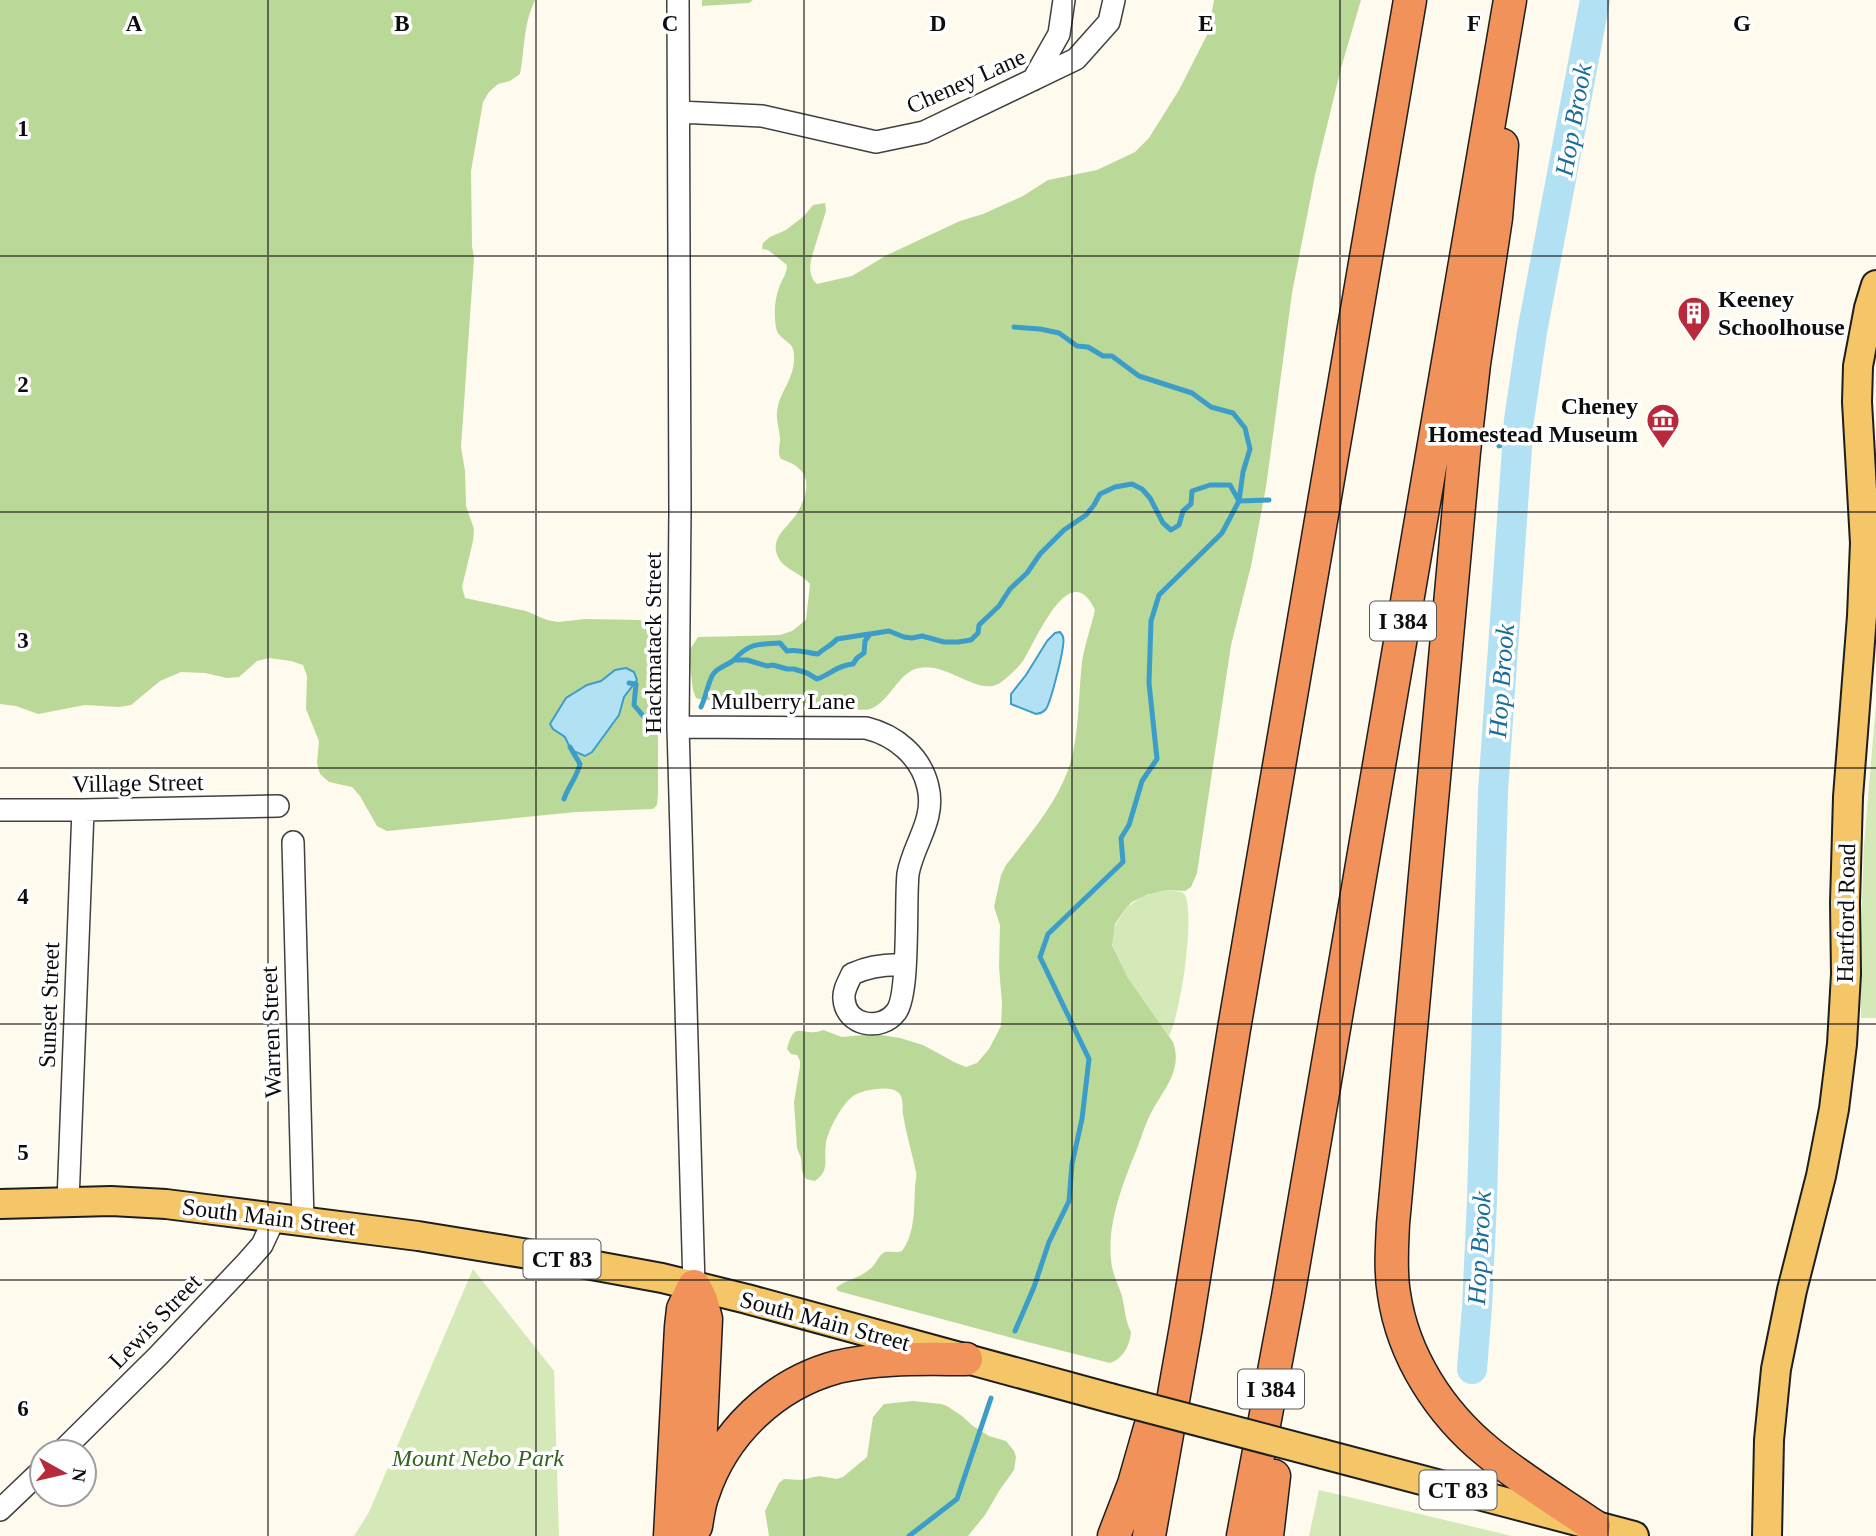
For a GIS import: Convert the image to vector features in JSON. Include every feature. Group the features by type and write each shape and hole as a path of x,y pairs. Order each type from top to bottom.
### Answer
{"highway":[{"path":"1149,1536 1410,0"},
{"name":"I 384","path":"1243,1536 1297,1241 1510,0"},
{"path":"1499,61 1502,113 1500,182 1464,452 1393,1224 1392,1278 1396,1308 1406,1342 1432,1390 1454,1420 1491,1455 1594,1526"},
{"path":"1114,1536 1142,1457 1174,1318 1200,1241"},
{"path":"1267,1536 1292,1352 1297,1293 1297,1241"},
{"path":"687,1533 681,1319 686,1300 694,1286"},
{"path":"687,1533 716,1463 729,1442 758,1410 790,1387 821,1372 855,1364 910,1359 966,1359"}],"main road":[{"name":"Hartford Road","path":"1767,1536 1769,1440 1776,1369 1789,1301 1821,1176 1834,1109 1842,1044 1846,974 1847,820 1865,543 1857,402 1858,366 1876,285"},
{"name":"South Main Street","path":"0,1204 166,1204 418,1236 616,1269 694,1286 1634,1536"}],"street":[{"name":"Hackmatack Street","path":"678,0 678,727 694,1286"},
{"path":"1033,80 1059,34 1064,0"},
{"name":"Cheney Lane","path":"679,112 762,116 876,142 925,132 1076,59 1109,22 1114,0"},
{"name":"Mulberry Lane","path":"678,727 866,728 895,738 910,753 928,786 930,807 929,817 908,874 904,965"},
{"name":"Village Street","path":"0,810 278,806"},
{"name":"Sunset Street","path":"68,1202 83,810"},
{"name":"Warren Street","path":"293,842 303,1221"},
{"name":"Lewis Street","path":"75,1438 158,1356 262,1245 275,1217"},
{"path":"0,1510 28,1483"}],"green space":[{"path":"0,0 535,0 526,28 520,74 510,81 498,84 483,102 471,171 474,258 461,447 466,506 474,529 462,587 465,598 526,611 547,620 639,620 655,624 658,630 657,805 653,809 576,812 387,831 377,826 352,787 329,782 320,774 317,763 319,741 306,709 307,676 303,665 291,661 269,658 257,661 239,677 181,672 160,681 131,705 119,707 85,705 38,714 16,706 0,704","holes":["615,670 637,680 624,697 619,715 585,756 575,752 565,737 587,685 601,681"]},
{"path":"702,0 753,0 749,3 702,6"},
{"path":"1214,0 1361,0 1315,175 1292,293 1266,487 1251,566 1231,645 1197,873 1191,887 1185,891 1167,890 1132,902 1115,924 1112,945 1128,978 1173,1042 1176,1061 1171,1078 1146,1124 1114,1216 1110,1245 1112,1265 1131,1332 1125,1351 1110,1363 838,1291 836,1288 840,1285 870,1269 883,1253 902,1251 909,1237 913,1221 916,1174 902,1100 895,1090 883,1088 853,1096 840,1111 830,1131 823,1173 815,1181 806,1179 797,1148 794,1102 800,1061 797,1055 791,1054 787,1049 796,1031 823,1030 842,1037 874,1034 900,1038 923,1045 966,1067 977,1063 989,1049 1001,1026 1000,925 994,907 1001,875 1049,808 1068,770 1077,730 1082,662 1095,610 1085,596 1075,592 1065,597 1054,607 1023,661 1000,683 982,686 941,670 919,668 905,675 883,700 866,710 820,704 696,698 689,651 698,637 780,635 792,631 806,620 810,584 786,566 776,551 777,539 799,510 806,485 802,472 781,459 779,454 777,411 792,373 794,354 792,346 778,333 775,322 776,297 787,265 768,250 762,249 763,243 786,230 813,205 825,203 826,211 812,257 811,274 817,284 852,276 887,255 960,221 1023,196 1048,180 1097,170 1135,152 1149,138 1179,90 1208,33"},
{"path":"1876,703 1876,1018 1861,1018 1864,845"},
{"path":"1167,890 1182,892 1188,907 1182,987 1169,1036 1128,978 1112,944 1113,929 1126,908 1143,896"},
{"name":"Mount Nebo Park","path":"473,1269 554,1371 559,1536 354,1536 369,1512"},
{"path":"913,1401 947,1406 989,1436 1006,1441 1014,1451 1014,1470 968,1536 769,1536 765,1511 779,1483 784,1479 843,1477 867,1457 873,1417 884,1404"},
{"path":"1319,1490 1512,1536 1309,1536"}],"water":[{"path":"1060,632 1063,636 1062,650 1046,709 1036,714 1011,704 1011,694 1047,641"},
{"path":"626,668 634,672 637,680 624,697 619,715 592,752 585,756 571,750 565,737 550,724 566,698 587,685 601,681 615,670"}],"waterway":[{"name":"Hop Brook","path":"1472,1369 1482,1201 1493,791 1519,420 1532,332 1595,0"},
{"path":"1014,327 1059,333 1077,346 1088,347 1103,356 1112,356 1139,376 1192,393 1211,407 1233,413 1245,428 1250,449 1239,501"},
{"path":"1499,446 1517,440"},
{"path":"701,707 712,675 734,660 794,669 817,679 853,664 864,653 865,641 870,634 889,631 904,637 922,636 944,642 971,640 978,633 979,625 999,606 1040,554 1064,530 1086,515 1100,494 1115,487 1132,484 1142,489 1163,523 1171,530 1179,525 1183,511 1191,504 1192,491 1210,485 1230,485 1239,501"},
{"path":"1015,1331 1049,1242 1069,1201 1072,1164 1082,1119 1089,1059 1040,957 1048,934 1123,862 1121,838 1129,825 1142,781 1157,759 1149,683 1151,621 1159,595 1222,533 1239,501 1269,500"},
{"path":"734,660 744,650 760,644 780,643 787,651 818,654 837,639 869,634"},
{"path":"629,683 636,684 634,705 649,723"},
{"path":"564,799 580,764 570,747"},
{"path":"909,1536 957,1499 991,1398"}],"place":[{"name":"Keeney Schoolhouse","path":"1694,343"},
{"name":"Cheney Homestead Museum","path":"1663,450"}]}
